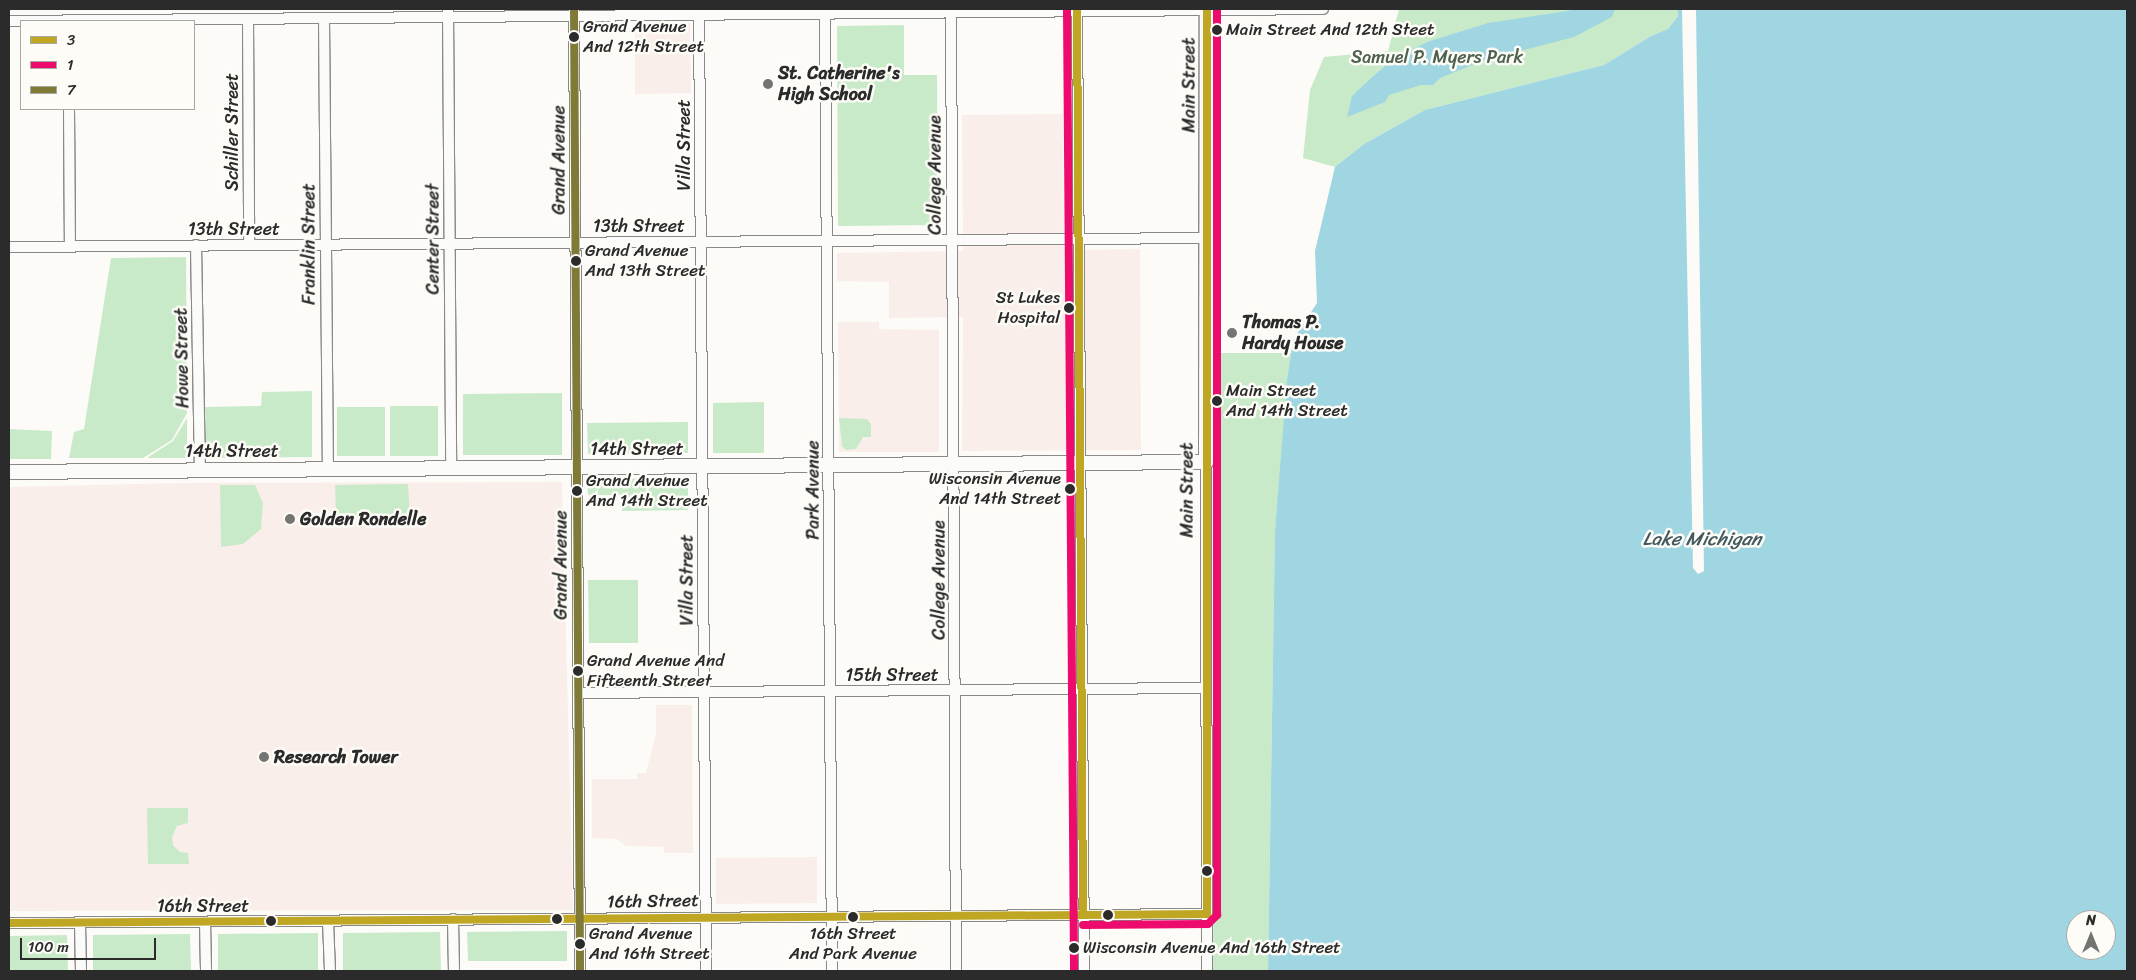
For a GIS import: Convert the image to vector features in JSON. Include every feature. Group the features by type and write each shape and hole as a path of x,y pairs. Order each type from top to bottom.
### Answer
{"main road":[{"name":"Main Street","path":"1206,462 1208,238 1207,10"},
{"name":"14th Street","path":"9,472 1206,462"}],"street":[{"path":"101,9 101,20 324,19 448,13 1323,9"},
{"name":"College Avenue","path":"951,11 956,691 954,916 956,971"},
{"path":"1077,11 1084,971"},
{"name":"Villa Street","path":"700,12 706,971"},
{"name":"Park Avenue","path":"825,12 832,971"},
{"name":"Center Street","path":"448,13 451,468"},
{"name":"Grand Avenue","path":"574,13 580,971"},
{"name":"Schiller Street","path":"248,19 249,245"},
{"name":"Franklin Street","path":"324,19 328,469"},
{"path":"69,110 70,246"},
{"name":"13th Street","path":"9,247 575,242 940,242 952,238 1208,238"},
{"name":"Howe Street","path":"196,245 200,470"},
{"name":"Main Street","path":"1206,462 1207,971"},
{"name":"15th Street","path":"578,693 1205,688"},
{"name":"16th Street","path":"9,923 1207,914"},
{"path":"453,919 454,971"},
{"path":"328,921 330,971"},
{"path":"206,922 206,971"},
{"path":"80,923 80,971"}],"shaded area":[{"path":"635,22 690,23 691,93 635,94"},
{"path":"1063,114 1064,250 1140,249 1141,450 962,451 963,317 889,318 889,282 837,281 837,253 963,251 962,115"},
{"path":"838,322 879,322 879,329 939,330 939,452 839,452"},
{"path":"562,482 573,910 9,911 9,487 179,483"},
{"path":"656,705 692,705 693,853 664,853 664,847 626,846 617,839 592,838 592,779 637,779 637,773 646,773 656,733"},
{"path":"817,857 817,903 716,904 716,858"}],"green space":[{"name":"Samuel P. Myers Park","path":"1399,9 1678,9 1678,16 1668,29 1651,36 1604,65 1425,110 1364,144 1335,167 1303,158 1310,90 1324,57 1388,51"},
{"path":"904,25 904,75 937,75 938,225 838,226 837,26"},
{"path":"186,257 187,413 172,440 143,458 69,458 74,432 84,429 111,258"},
{"path":"1216,353 1291,353 1275,531 1268,971 1213,971"},
{"path":"312,391 312,457 206,458 205,407 261,406 262,392"},
{"path":"562,393 562,455 463,455 463,394"},
{"path":"764,402 764,453 713,453 713,403"},
{"path":"390,406 438,406 438,456 390,456"},
{"path":"337,407 385,407 385,456 337,456"},
{"path":"187,418 187,458 147,458 173,441"},
{"path":"839,418 867,419 871,424 871,437 863,437 856,449 846,450 842,446"},
{"path":"688,422 688,453 588,454 587,423"},
{"path":"9,429 52,431 51,459 9,459"},
{"path":"688,478 688,510 622,511 622,495 588,495 587,479"},
{"path":"408,484 410,516 336,517 335,485"},
{"path":"220,485 255,485 263,503 261,529 243,544 221,547"},
{"path":"588,580 638,580 638,643 589,643"},
{"path":"147,808 188,808 188,823 177,826 172,837 173,845 180,852 188,853 189,864 148,864"},
{"path":"567,931 567,961 468,961 467,932"},
{"path":"440,932 441,971 343,971 343,933"},
{"path":"318,933 318,971 218,971 218,934"},
{"path":"190,934 191,971 93,971 93,935"},
{"path":"67,935 68,971 9,971 9,936"}],"water":[{"path":"1580,9 1615,9 1612,17 1574,37 1485,60 1440,78 1433,85 1421,85 1389,95 1385,102 1347,117 1352,96 1371,78 1395,58 1427,42 1488,23"},
{"name":"Lake Michigan","path":"1678,9 2127,9 2127,971 1268,971 1275,530 1287,381 1293,340 1317,303 1315,251 1335,167 1364,144 1425,110 1604,65 1651,36 1668,29 1678,16"}],"pier":[{"path":"1682,9 1696,9 1704,571 1698,574 1693,568"}],"transit line":[{"name":"7","path":"574,9 580,971"},
{"name":"1","path":"1067,9 1074,971"},
{"name":"3","path":"1077,9 1083,915"},
{"name":"3","path":"9,923 1207,914 1207,9"},
{"name":"1","path":"1083,925 1208,924 1217,915 1217,9"}],"place":[{"name":"Main Street And 12th Steet","path":"1217,30"},
{"name":"Grand Avenue And 12th Street","path":"574,37"},
{"name":"St. Catherine's High School","path":"768,84"},
{"name":"Grand Avenue And 13th Street","path":"576,261"},
{"name":"St Lukes Hospital","path":"1069,308"},
{"name":"Thomas P. Hardy House","path":"1232,333"},
{"name":"Main Street And 14th Street","path":"1217,401"},
{"name":"Wisconsin Avenue And 14th Street","path":"1070,489"},
{"name":"Grand Avenue And 14th Street","path":"577,491"},
{"name":"Golden Rondelle","path":"290,519"},
{"name":"Grand Avenue And Fifteenth Street","path":"578,671"},
{"name":"Research Tower","path":"264,757"},
{"name":"16th Street And Park Avenue","path":"853,917"},
{"name":"Grand Avenue And 16th Street","path":"580,944"},
{"name":"Wisconsin Avenue And 16th Street","path":"1074,948"}]}
